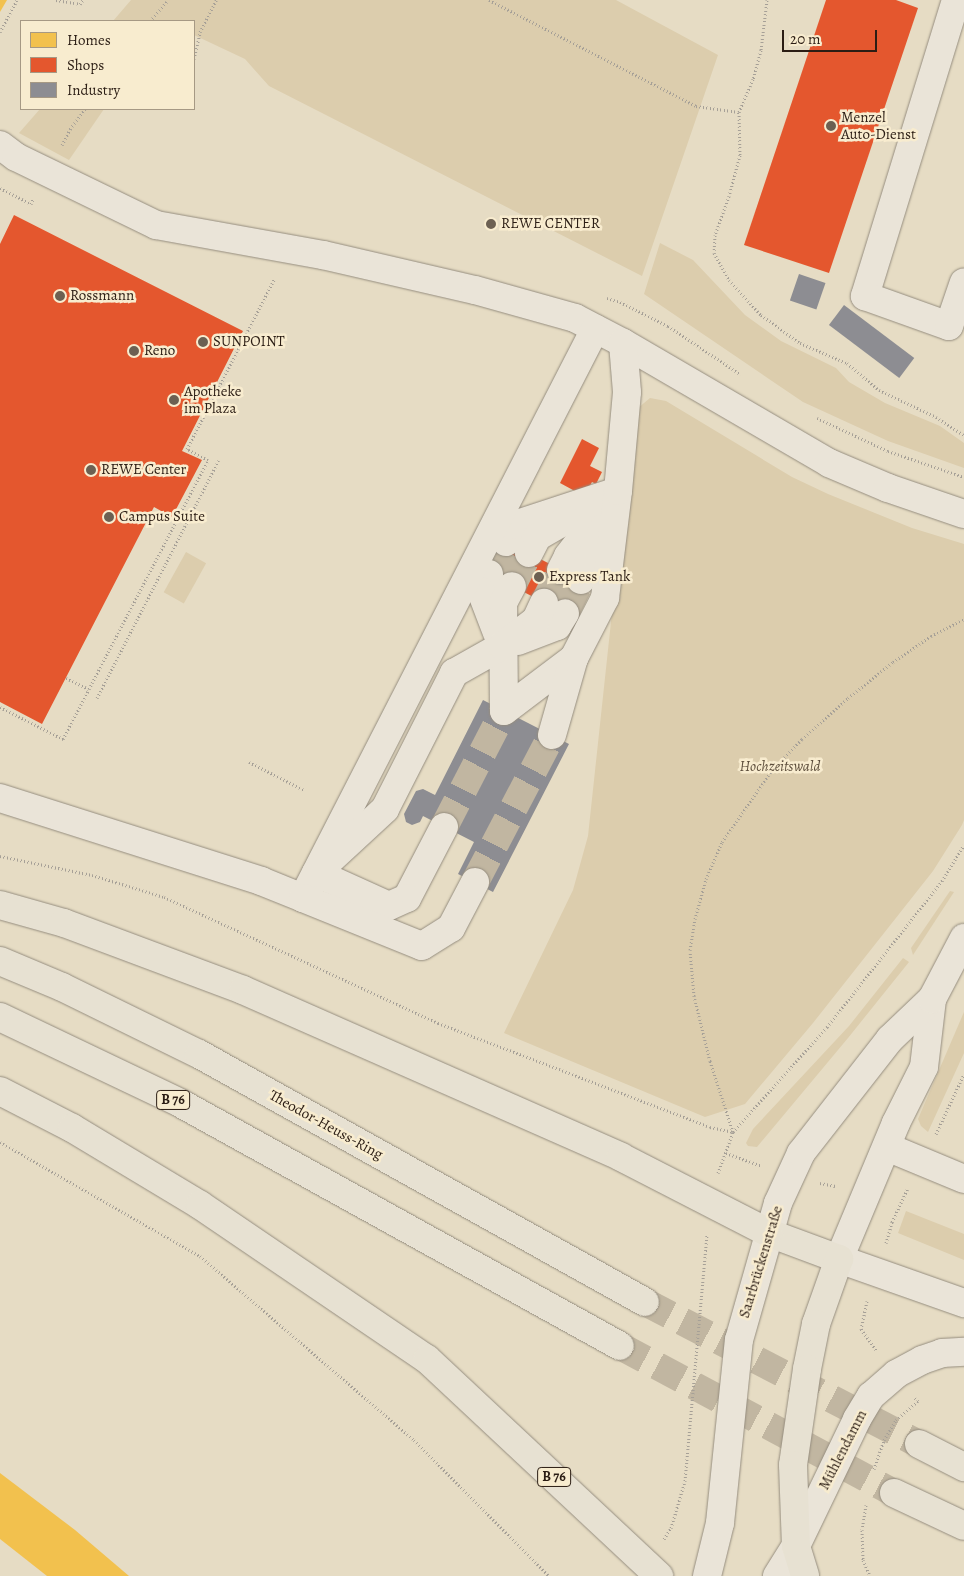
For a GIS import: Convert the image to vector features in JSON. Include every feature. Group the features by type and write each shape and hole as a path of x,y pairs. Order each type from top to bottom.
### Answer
{"main road":[{"path":"0,905 64,923 243,990 621,1157 768,1232 839,1259"},
{"name":"Theodor-Heuss-Ring","path":"0,961 62,987 199,1054 645,1302"},
{"name":"B 76","path":"0,1017 182,1104 620,1346"},
{"name":"B 76","path":"0,1091 72,1128 200,1206 427,1359 653,1570"},
{"name":"Saarbrückenstraße","path":"805,1576 796,1546 793,1465 807,1369 816,1324 839,1259"},
{"path":"919,1444 964,1467"},
{"path":"894,1493 964,1526"}],"street":[{"path":"956,0 865,296 956,328 964,282"},
{"path":"8,151 156,225 323,255 441,282 548,309 575,318 623,343 829,463 888,488 964,514"},
{"path":"303,898 595,329"},
{"path":"552,735 574,658 605,598 618,491 627,392 623,343"},
{"path":"517,547 514,525 618,491"},
{"path":"571,575 618,491"},
{"path":"500,580 503,603 504,711 574,658"},
{"path":"316,873 385,809 454,673 502,646 554,608"},
{"path":"0,798 261,881 422,946 451,928 475,882"},
{"path":"316,873 388,906 407,898 444,827"},
{"name":"Saarbrückenstraße","path":"707,1576 720,1523 739,1340 768,1232 782,1194 801,1153 890,1039 932,999 964,938"},
{"name":"Saarbrückenstraße","path":"839,1259 896,1123 924,1067 932,999"},
{"path":"887,1147 964,1179"},
{"path":"839,1259 964,1303"},
{"name":"Mühlendamm","path":"796,1546 857,1420 872,1396 896,1374 922,1360 942,1353 964,1352"},
{"path":"777,1576 796,1546"}],"path":[{"path":"0,32 17,0"},
{"path":"56,0 80,4 83,0"},
{"path":"151,20 168,0"},
{"path":"195,54 200,32 216,0"},
{"path":"489,0 696,106 739,112"},
{"path":"767,0 761,50 753,79 739,112 740,155 730,196 715,235 714,253 728,280 761,316 800,343 824,355 847,363 879,390 936,417 964,435"},
{"path":"59,150 70,129 84,110"},
{"path":"0,188 31,204 35,195"},
{"path":"0,707 63,739 208,460 187,450 275,278"},
{"path":"603,297 620,302 668,326 748,379"},
{"path":"812,416 888,451 964,477"},
{"path":"97,698 219,460"},
{"path":"733,1132 710,1060 694,996 690,950 695,920 706,879 722,842 772,770 802,739 848,698 893,662 932,636 964,619"},
{"path":"66,678 89,689"},
{"path":"249,762 304,790"},
{"path":"653,1570 671,1528 685,1481 710,1203 717,1175 733,1132 827,1027 942,881 964,845"},
{"path":"0,856 92,875 164,898 438,1023 710,1127 733,1132"},
{"path":"936,1135 964,1074"},
{"path":"0,1142 200,1256 414,1440 550,1576"}],"green space":[{"path":"131,0 616,0 718,55 642,276 269,86 245,59 195,35 195,20 114,20"},
{"path":"39,110 103,110 69,160 19,133"},
{"path":"660,243 693,260 745,315 781,341 836,368 849,382 885,403 940,426 964,443 964,468 888,441 803,402 644,294"},
{"name":"Hochzeitswald","path":"650,398 666,401 792,477 828,494 912,528 964,544 964,820 962,825 933,871 813,1023 745,1104 705,1117 504,1033 573,890 588,836 614,594 638,408"},
{"path":"186,552 206,563 184,603 164,592"},
{"path":"950,891 954,892 913,955 911,948"},
{"path":"903,958 909,962 848,1038 757,1147 748,1146 746,1143 753,1129 849,1026"},
{"path":"964,1012 964,1053 928,1132 921,1126 918,1119"},
{"path":"906,1211 964,1234 964,1260 898,1233"}],"building: Homes":[{"path":"0,0 7,0 0,12"},
{"path":"0,1473 75,1530 129,1576 47,1576 0,1539"}],"building: Shops":[{"name":"Menzel Auto-Dienst","path":"826,0 896,0 918,8 829,273 744,245"},
{"name":"REWE Center","path":"14,215 243,331 182,451 202,460 172,517 154,507 42,724 0,702 0,244"},
{"path":"582,439 599,448 590,466 602,472 596,484 592,482 584,496 560,483"},
{"path":"499,538 588,583 571,616 482,571"}],"building: Industry":[{"path":"799,274 825,283 816,310 790,300"},
{"path":"844,305 914,358 899,378 829,325"},
{"path":"483,700 569,744 493,892 458,874 474,842 423,816 420,822 412,825 406,822 404,814 416,791 423,789 435,795"}],"tunnel":[{"path":"489,574 506,542"},
{"path":"512,586 529,553"},
{"path":"544,603 561,570"},
{"path":"565,613 581,580"},
{"path":"444,827 504,711"},
{"path":"475,882 552,735"},
{"path":"645,1302 919,1444"},
{"path":"620,1346 894,1493"}],"place":[{"name":"Menzel Auto-Dienst","path":"831,126"},
{"name":"REWE CENTER","path":"491,224"},
{"name":"Rossmann","path":"60,296"},
{"name":"SUNPOINT","path":"203,342"},
{"name":"Reno","path":"134,351"},
{"name":"Apotheke im Plaza","path":"174,400"},
{"name":"REWE Center","path":"91,470"},
{"name":"Campus Suite","path":"109,517"},
{"name":"Express Tank","path":"539,577"}]}
